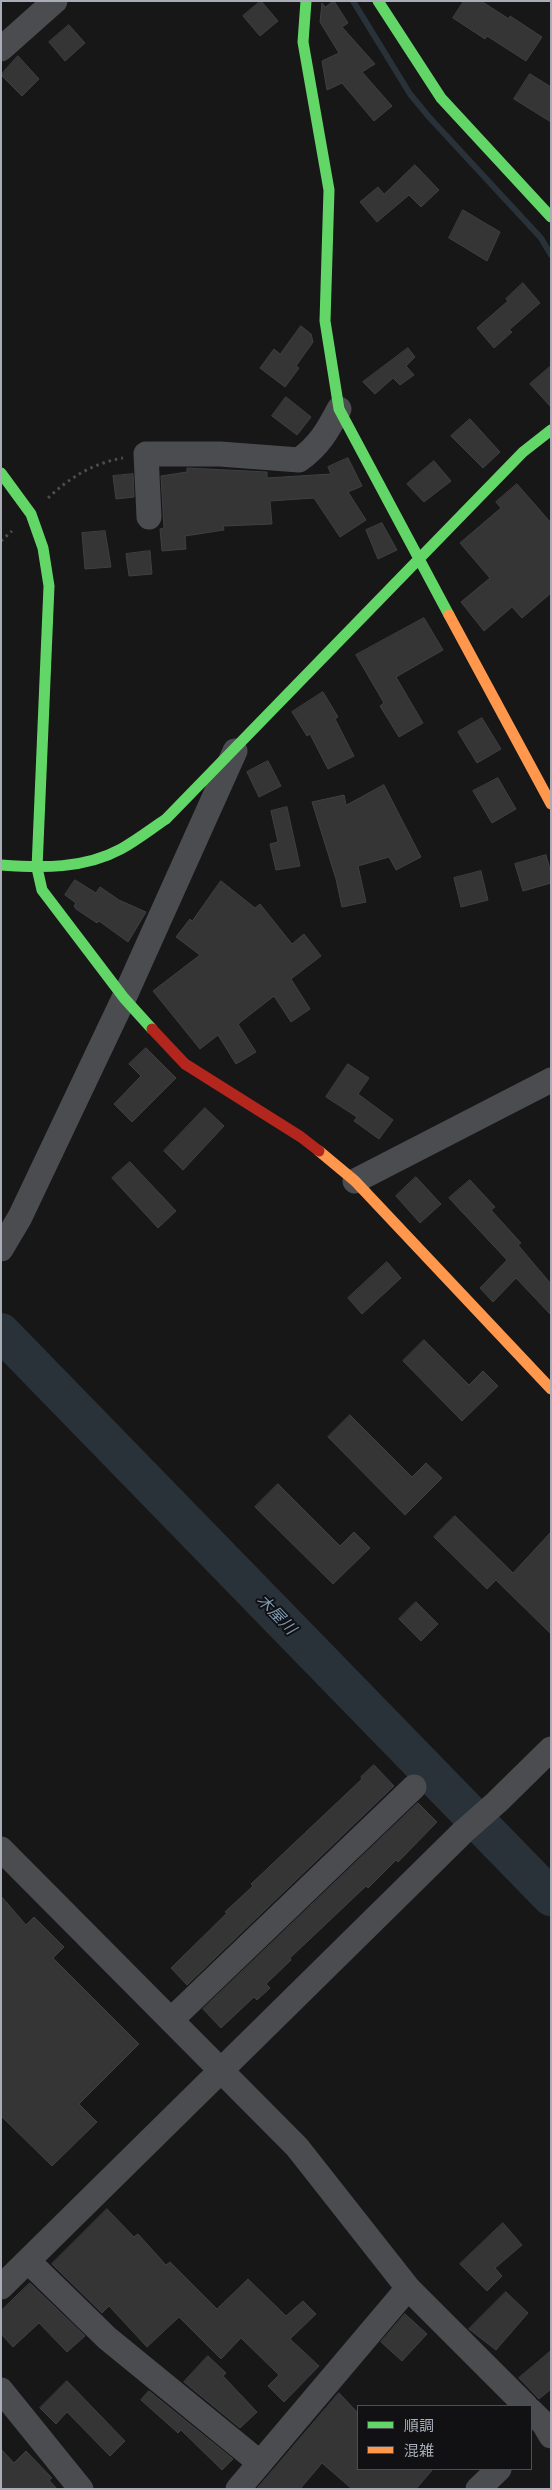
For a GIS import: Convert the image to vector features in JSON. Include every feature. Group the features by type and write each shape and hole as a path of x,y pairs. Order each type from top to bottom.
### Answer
{"street":[{"path":"1,49 55,1"},
{"path":"306,1 303,42 329,190 325,321 339,409 551,804"},
{"path":"378,1 441,98 551,217"},
{"path":"149,517 146,454 220,454 299,460 326,436 339,409"},
{"path":"4,862 37,868 85,863 120,850 166,818 523,452 551,430"},
{"path":"1,473 31,514 44,548 49,586 37,868 42,890 124,998 185,1064 302,1137 355,1181 551,1389"},
{"path":"1,1249 20,1217 124,998 236,748"},
{"path":"355,1181 551,1080"},
{"path":"1,2287 463,1832 497,1802 551,1749"},
{"path":"171,2020 414,1787"},
{"path":"1,1849 297,2147 408,2288 525,2405"},
{"path":"28,2261 107,2338 260,2463"},
{"path":"238,2489 408,2288"},
{"path":"1,2390 81,2489"},
{"path":"478,2489 498,2470"}],"path":[{"path":"1,541 58,489 79,474 109,460 146,454"}],"building":[{"path":"261,1 278,21 260,36 243,16"},
{"path":"334,1 348,23 342,27 375,64 362,72 392,106 374,121 342,83 327,90 322,61 339,53 320,22 322,3 325,7"},
{"path":"464,1 481,1 509,19 510,16 542,37 526,61 487,36 485,39 453,18"},
{"path":"69,25 85,43 65,61 49,42"},
{"path":"18,56 39,79 22,96 1,75"},
{"path":"530,74 551,87 551,122 514,99"},
{"path":"415,165 439,190 421,207 409,195 377,222 360,202 378,187 384,194"},
{"path":"463,210 500,232 487,261 449,238"},
{"path":"523,283 540,303 509,330 512,332 494,348 477,328 508,301 506,299"},
{"path":"301,326 311,334 313,342 296,366 299,368 285,387 260,368 274,349 280,354"},
{"path":"408,348 415,357 406,366 414,375 400,385 393,378 375,394 363,382"},
{"path":"551,366 551,407 530,384"},
{"path":"286,397 311,417 297,435 272,416"},
{"path":"470,419 500,452 483,468 451,436"},
{"path":"348,458 362,486 348,492 366,520 340,537 314,498 270,501 272,524 223,526 224,530 185,536 186,549 162,551 160,529 164,528 161,476 187,472 187,468 267,472 267,478 331,474 328,467"},
{"path":"434,461 451,481 424,502 407,484"},
{"path":"133,474 134,497 116,499 113,476"},
{"path":"517,484 551,523 551,593 522,618 512,607 484,631 461,602 490,578 460,543 501,508 496,502"},
{"path":"382,523 397,550 378,559 366,530"},
{"path":"105,531 111,567 85,569 82,533"},
{"path":"150,551 152,574 129,576 126,554"},
{"path":"424,618 443,650 396,677 423,723 399,737 380,706 384,703 356,655"},
{"path":"323,692 338,717 335,719 354,756 328,769 310,734 307,736 292,712"},
{"path":"482,718 501,749 477,763 458,732"},
{"path":"268,761 281,786 259,797 247,772"},
{"path":"498,778 516,809 492,823 473,791"},
{"path":"384,785 421,857 396,870 389,857 358,866 366,902 342,907 336,879 312,802 344,795 346,805"},
{"path":"287,807 300,866 276,870 270,844 278,842 271,811"},
{"path":"546,855 551,873 551,883 523,891 515,864"},
{"path":"481,871 488,900 461,907 454,878"},
{"path":"75,880 96,893 100,887 119,900 146,912 128,942 99,921 97,923 76,909 74,906 76,903 65,895"},
{"path":"221,881 255,908 260,904 292,944 304,934 321,956 291,979 310,1009 291,1022 274,996 238,1024 256,1052 236,1064 218,1035 200,1049 153,991 200,955 176,937 190,919 192,921"},
{"path":"146,1048 176,1078 132,1122 114,1104 141,1076 129,1064"},
{"path":"348,1064 369,1078 358,1094 393,1120 379,1139 354,1121 357,1117 326,1097"},
{"path":"205,1108 224,1126 183,1170 164,1151"},
{"path":"130,1162 176,1211 158,1228 112,1178"},
{"path":"416,1177 441,1204 420,1223 396,1196"},
{"path":"470,1180 495,1207 491,1210 521,1243 518,1245 551,1284 551,1315 516,1278 493,1302 480,1288 507,1260 449,1198"},
{"path":"387,1262 401,1278 362,1314 348,1298"},
{"path":"424,1340 469,1385 483,1371 498,1386 462,1421 403,1361"},
{"path":"350,1415 412,1477 426,1463 442,1478 405,1515 328,1437"},
{"path":"278,1484 340,1546 354,1532 370,1548 333,1584 255,1507"},
{"path":"455,1516 513,1573 551,1532 551,1634 496,1580 487,1589 434,1537"},
{"path":"416,1602 438,1624 421,1641 399,1619"},
{"path":"374,1765 394,1786 187,1985 171,1968 253,1886 251,1884 362,1779 361,1777"},
{"path":"418,1803 437,1822 398,1862 396,1860 368,1888 366,1886 290,1958 291,1960 266,1984 270,1988 257,2000 254,1997 221,2028 203,2009"},
{"path":"1,1896 26,1925 34,1917 64,1947 53,1958 139,2044 79,2104 97,2122 52,2166 1,2116"},
{"path":"107,2209 134,2237 138,2234 166,2265 170,2262 217,2309 248,2279 286,2316 303,2301 316,2314 290,2339 319,2366 284,2402 268,2386 279,2375 241,2338 221,2359 179,2317 147,2347 109,2306 102,2313 52,2264"},
{"path":"503,2223 522,2245 495,2268 502,2276 487,2291 460,2264"},
{"path":"30,2283 85,2336 67,2352 39,2323 13,2347 1,2334 1,2311"},
{"path":"506,2292 528,2313 496,2350 469,2329"},
{"path":"405,2314 427,2334 402,2361 381,2342"},
{"path":"551,2351 551,2389 539,2399 519,2378"},
{"path":"208,2356 226,2373 223,2376 257,2412 240,2428 184,2382"},
{"path":"67,2381 125,2441 110,2456 67,2412 56,2424 40,2408"},
{"path":"149,2391 233,2459 222,2470 181,2430 178,2433 141,2400"},
{"path":"339,2393 357,2412 357,2470 432,2470 416,2489 352,2489 322,2463 300,2489 257,2489"},
{"path":"1,2449 14,2463 26,2451 52,2478 49,2480 57,2489 1,2489"}],"waterway":[{"path":"353,1 410,94 541,238 551,255"},
{"name":"木屋川","path":"1,1332 551,1897"}],"traffic: fast":[{"path":"306,1 303,42 329,190 325,321 339,409 449,615"},
{"path":"378,1 441,98 551,217"},
{"path":"1,865 63,866 107,856 121,849 166,819 523,452 551,430"},
{"path":"1,473 31,514 43,548 49,586 37,868 42,890 124,998 152,1029"}],"traffic: slow":[{"path":"449,615 551,804"},
{"path":"319,1151 355,1181 551,1389"}],"traffic: jam":[{"path":"152,1029 185,1064 301,1137 319,1151"}]}
